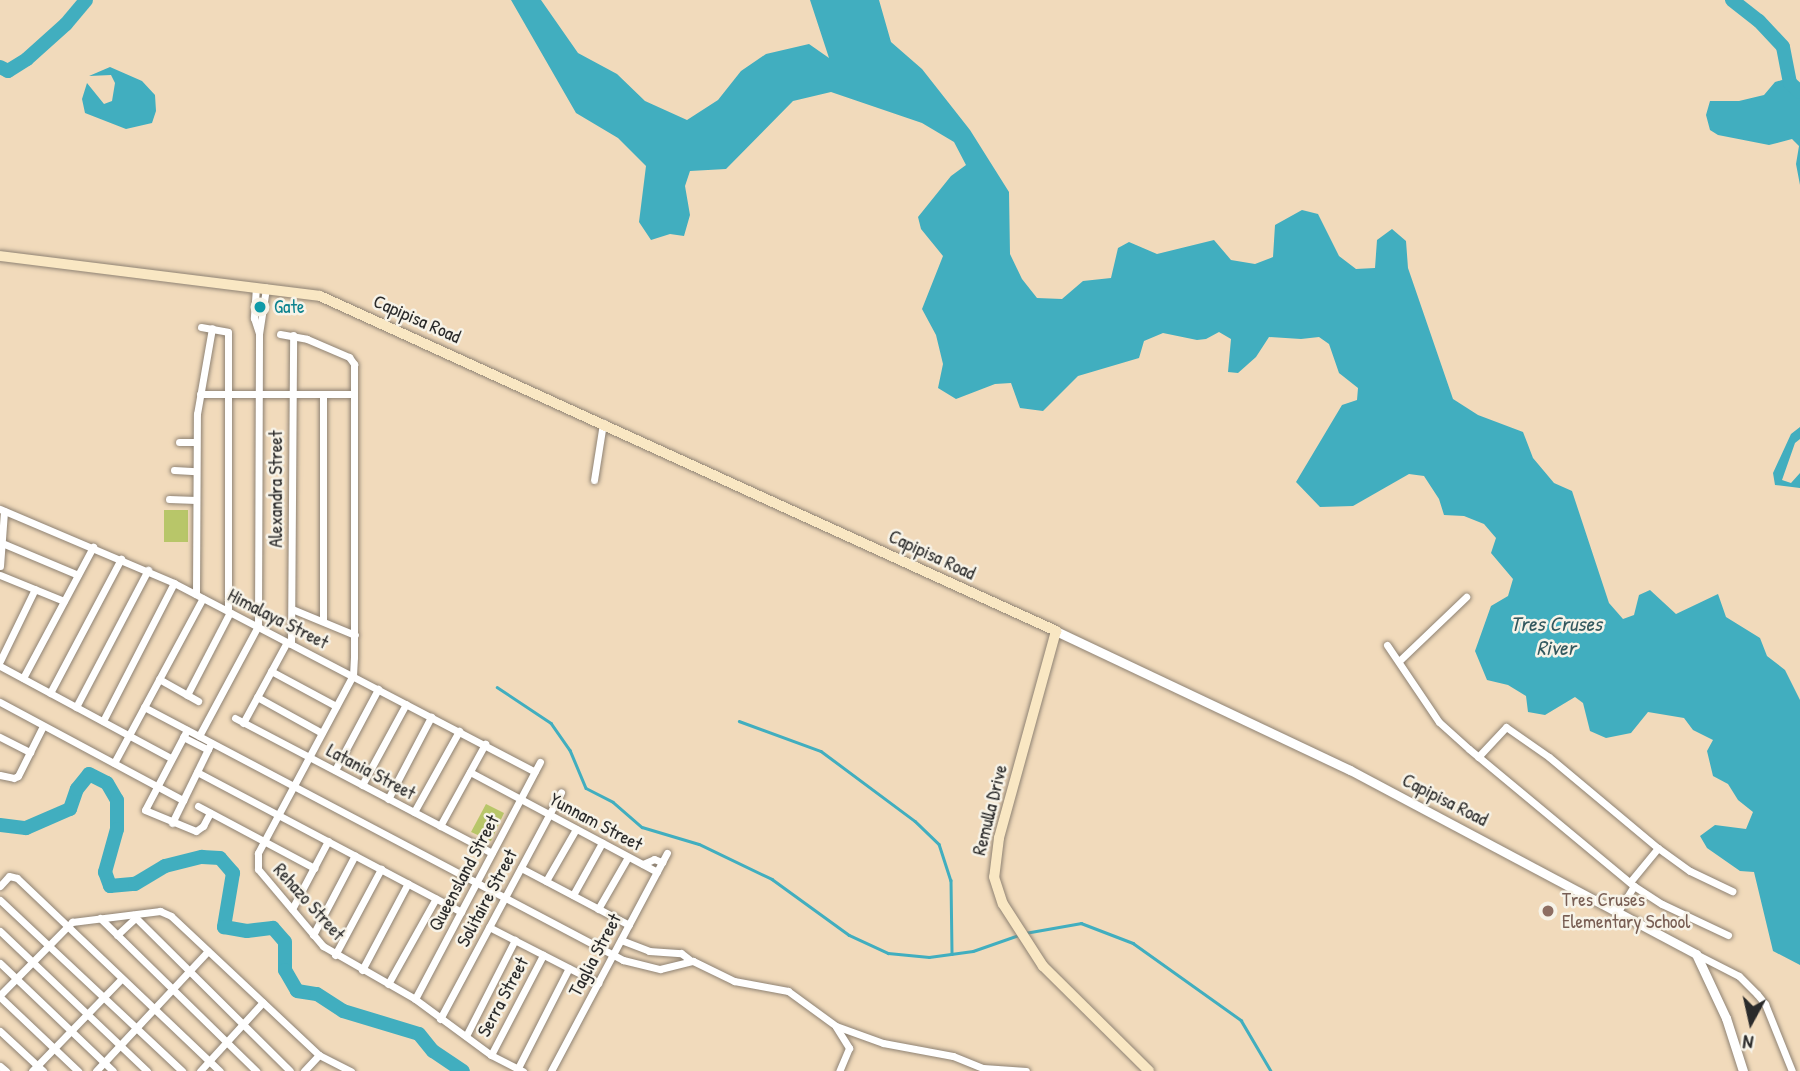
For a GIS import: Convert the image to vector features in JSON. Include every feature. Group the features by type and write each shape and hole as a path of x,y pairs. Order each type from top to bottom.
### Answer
{"main road":[{"name":"Capipisa Road","path":"0,256 308,293 330,300 1056,631"},
{"name":"Remulla Drive","path":"1056,631 996,849 994,877 1003,904 1052,977 1149,1071"}],"street":[{"path":"199,736 258,626 261,287"},
{"path":"187,695 229,611 228,332 201,327"},
{"path":"114,763 200,596 196,442 200,394 212,328"},
{"path":"280,334 293,335 353,361 353,675"},
{"name":"Alexandra Street","path":"243,723 289,643 292,608 293,335"},
{"path":"200,394 353,394"},
{"path":"323,394 323,621"},
{"path":"594,480 603,423"},
{"path":"179,442 196,442"},
{"path":"174,471 196,471"},
{"path":"169,499 196,500"},
{"path":"0,566 2,510"},
{"name":"Himalaya Street","path":"2,510 148,570 536,772"},
{"path":"2,543 78,575"},
{"path":"23,678 93,547"},
{"path":"50,693 121,559"},
{"path":"76,707 148,570"},
{"path":"0,575 64,601"},
{"path":"103,721 174,583"},
{"path":"0,661 35,589"},
{"path":"1399,661 1466,597"},
{"path":"292,608 355,635"},
{"name":"Capipisa Road","path":"1056,631 1350,770 1696,954"},
{"path":"1387,645 1439,722 1478,757 1632,884 1662,904 1728,935"},
{"path":"0,666 171,758"},
{"path":"271,671 336,706"},
{"name":"Rehazo Street","path":"353,675 263,841 256,858 258,869 313,935 335,955 415,999 491,1055 520,1070"},
{"path":"159,679 198,701"},
{"path":"335,770 378,689"},
{"path":"257,697 321,733"},
{"path":"0,702 183,800"},
{"path":"362,785 406,704"},
{"path":"144,707 185,733 636,965 660,969 690,960"},
{"path":"388,799 431,717"},
{"name":"Latania Street","path":"235,718 492,853"},
{"path":"0,775 16,778 43,726"},
{"path":"1478,757 1507,727 1549,757 1658,848 1690,871 1732,891"},
{"path":"414,812 458,731"},
{"path":"185,733 199,736 210,746"},
{"path":"185,733 146,805 148,813 196,831 204,826 211,813"},
{"path":"0,737 30,752"},
{"path":"440,826 485,744"},
{"path":"172,823 210,746"},
{"name":"Queensland Street","path":"415,999 540,762"},
{"path":"197,772 461,912"},
{"name":"Yunnam Street","path":"470,772 657,872"},
{"name":"Solitaire Street","path":"440,1019 561,792"},
{"path":"198,807 314,868"},
{"path":"546,881 576,829"},
{"path":"292,909 328,841"},
{"path":"573,895 602,843"},
{"path":"1617,912 1632,884 1658,848"},
{"name":"Taglia Street","path":"551,1071 667,853"},
{"path":"313,935 355,855"},
{"path":"598,909 628,856"},
{"path":"643,864 654,859 662,862"},
{"path":"521,868 629,925"},
{"path":"335,955 381,869"},
{"path":"0,886 9,876 17,878 220,1071"},
{"path":"362,970 408,883"},
{"path":"388,984 436,898"},
{"path":"0,900 182,1071"},
{"path":"78,1071 0,996 67,926 79,920 166,913 319,1055 351,1071"},
{"path":"117,935 134,916"},
{"path":"134,916 290,1071"},
{"path":"100,918 256,1071"},
{"path":"489,927 598,984"},
{"path":"0,931 147,1071"},
{"path":"466,1036 515,940"},
{"path":"621,940 649,951 681,953 734,981 788,991 836,1026 883,1043 953,1056 982,1068 1026,1071"},
{"path":"96,1071 208,951"},
{"path":"1696,954 1726,1018 1743,1071"},
{"path":"1696,954 1739,976 1757,994 1765,1004 1792,1071"},
{"name":"Serra Street","path":"491,1055 543,955"},
{"path":"0,963 113,1071"},
{"path":"520,1070 569,968"},
{"path":"0,1031 38,1069 54,1048 121,979"},
{"path":"200,1071 262,1002"},
{"path":"836,1026 849,1048 839,1071"},
{"path":"304,1071 319,1055"},
{"path":"0,1066 6,1071"}],"green space":[{"path":"164,510 188,510 188,542 164,542"},
{"path":"486,804 504,813 491,841 471,832"}],"water":[{"name":"Tres Cruses River","path":"511,0 541,0 578,53 617,74 645,101 687,120 718,100 741,71 766,54 809,44 829,58 810,0 879,0 891,42 922,69 970,130 1009,192 1010,254 1022,279 1037,298 1062,299 1083,281 1111,278 1118,248 1129,242 1157,254 1214,240 1231,260 1255,264 1273,257 1275,225 1302,210 1318,214 1339,256 1356,269 1375,268 1377,240 1392,229 1406,241 1408,268 1453,399 1478,415 1523,432 1533,458 1554,483 1572,491 1609,603 1623,619 1634,615 1639,595 1650,590 1676,614 1718,594 1726,617 1760,638 1767,656 1785,670 1800,700 1800,965 1773,951 1754,872 1740,871 1707,848 1700,836 1715,825 1746,829 1753,812 1738,800 1728,784 1713,776 1707,751 1713,740 1693,730 1684,718 1648,712 1631,733 1606,738 1590,731 1583,703 1575,697 1545,715 1528,712 1526,696 1508,685 1487,680 1475,651 1491,606 1508,596 1513,579 1491,553 1496,538 1484,524 1464,516 1444,515 1439,499 1424,476 1409,474 1353,506 1320,507 1296,482 1342,405 1357,400 1358,388 1339,373 1329,344 1319,337 1269,337 1256,357 1238,373 1228,372 1231,339 1219,332 1206,339 1197,340 1163,333 1144,341 1139,358 1078,376 1043,411 1020,408 1011,383 995,384 956,399 938,388 943,364 936,335 922,309 943,256 921,229 918,217 951,176 966,165 954,142 922,123 831,92 793,101 726,169 690,171 685,186 690,215 684,236 670,234 651,240 639,222 646,166 618,138 576,113"},
{"path":"110,67 142,81 155,95 156,111 152,123 126,129 85,113 82,99 87,83 104,104 112,101 115,83 111,75 89,76"},
{"path":"1782,80 1800,84 1800,185 1796,164 1799,146 1792,139 1769,145 1718,135 1710,130 1706,115 1710,101 1739,101 1764,95 1775,82"},
{"path":"1800,427 1800,439 1795,443 1782,480 1791,483 1800,473 1800,488 1775,485 1773,473 1791,434"}],"waterway":[{"path":"0,67 8,71 27,59 66,24 86,0"},
{"path":"1732,0 1759,21 1783,47 1790,83 1800,92"},
{"path":"497,687 551,723 570,750 586,788 613,802 642,827 699,844 772,879 849,935 888,953 929,957 973,951 1019,935"},
{"path":"739,721 821,751 915,821 939,844 951,880 952,954"},
{"path":"0,825 26,828 70,809 77,789 89,774 107,783 117,800 117,829 105,872 110,886 135,884 165,866 202,857 220,858 233,873 224,927 247,931 273,928 285,942 285,970 297,991 317,994 343,1011 419,1034 433,1051 463,1071"},
{"path":"1025,933 1081,923 1133,943 1241,1020 1271,1071"}],"place":[{"name":"Gate","path":"260,307"},
{"name":"Tres Cruses Elementary School","path":"1548,911"}]}
